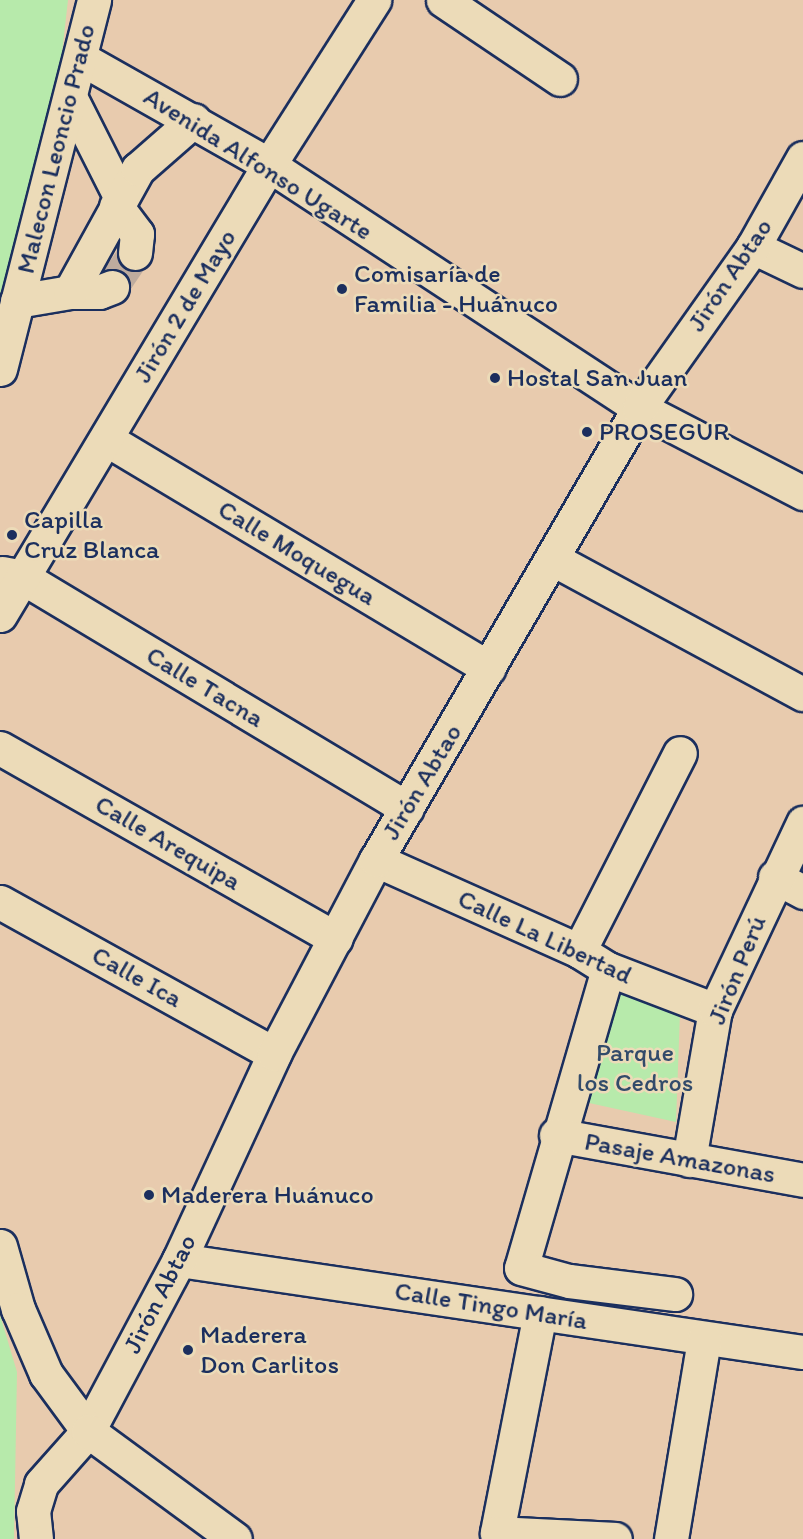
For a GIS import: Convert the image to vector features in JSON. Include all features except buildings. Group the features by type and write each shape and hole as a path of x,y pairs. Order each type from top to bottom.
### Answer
{"street":[{"name":"Malecon Leoncio Prado","path":"0,369 82,59 94,0"},
{"name":"Jirón 2 de Mayo","path":"0,615 11,575 106,439 269,165 374,0"},
{"path":"443,0 560,80"},
{"name":"Avenida Alfonso Ugarte","path":"82,59 194,120 269,165 639,408 803,493"},
{"path":"71,99 136,234 135,252"},
{"path":"70,292 138,170 194,120"},
{"name":"Jirón Abtao","path":"36,1539 33,1511 40,1484 88,1431 179,1260 274,1054 376,860 639,408 753,247 803,159"},
{"path":"753,247 803,271"},
{"path":"17,301 70,292 99,292 112,287"},
{"name":"Calle Moquegua","path":"106,439 489,668"},
{"path":"553,559 803,694"},
{"name":"Calle Tacna","path":"11,575 407,808"},
{"name":"Calle Arequipa","path":"0,748 336,939"},
{"path":"579,951 680,753"},
{"name":"Jirón Perú","path":"689,1160 715,1010 789,885 803,823"},
{"name":"Calle La Libertad","path":"376,860 579,951 608,969 715,1010"},
{"name":"Calle Ica","path":"0,902 274,1054"},
{"path":"608,969 556,1135 521,1268 569,1281 675,1294"},
{"name":"Pasaje Amazonas","path":"556,1135 803,1180"},
{"path":"0,1246 18,1309 46,1374 88,1431 235,1539"},
{"name":"Calle Tingo María","path":"179,1260 803,1352"},
{"path":"540,1313 497,1533 615,1539"},
{"path":"670,1539 704,1339"}],"green space":[{"path":"0,0 68,0 61,62 0,297"},
{"name":"Parque los Cedros","path":"619,980 680,1013 676,1122 580,1101"},
{"path":"0,1315 17,1372 14,1539 0,1539"}],"tunnel":[{"path":"112,287 135,253"}],"place":[{"name":"Comisaría de Familia - Huánuco","path":"342,289"},
{"name":"Hostal San Juan","path":"495,378"},
{"name":"PROSEGUR","path":"587,432"},
{"name":"Capilla Cruz Blanca","path":"12,535"},
{"name":"Maderera Huánuco","path":"149,1195"},
{"name":"Maderera Don Carlitos","path":"188,1350"}]}
